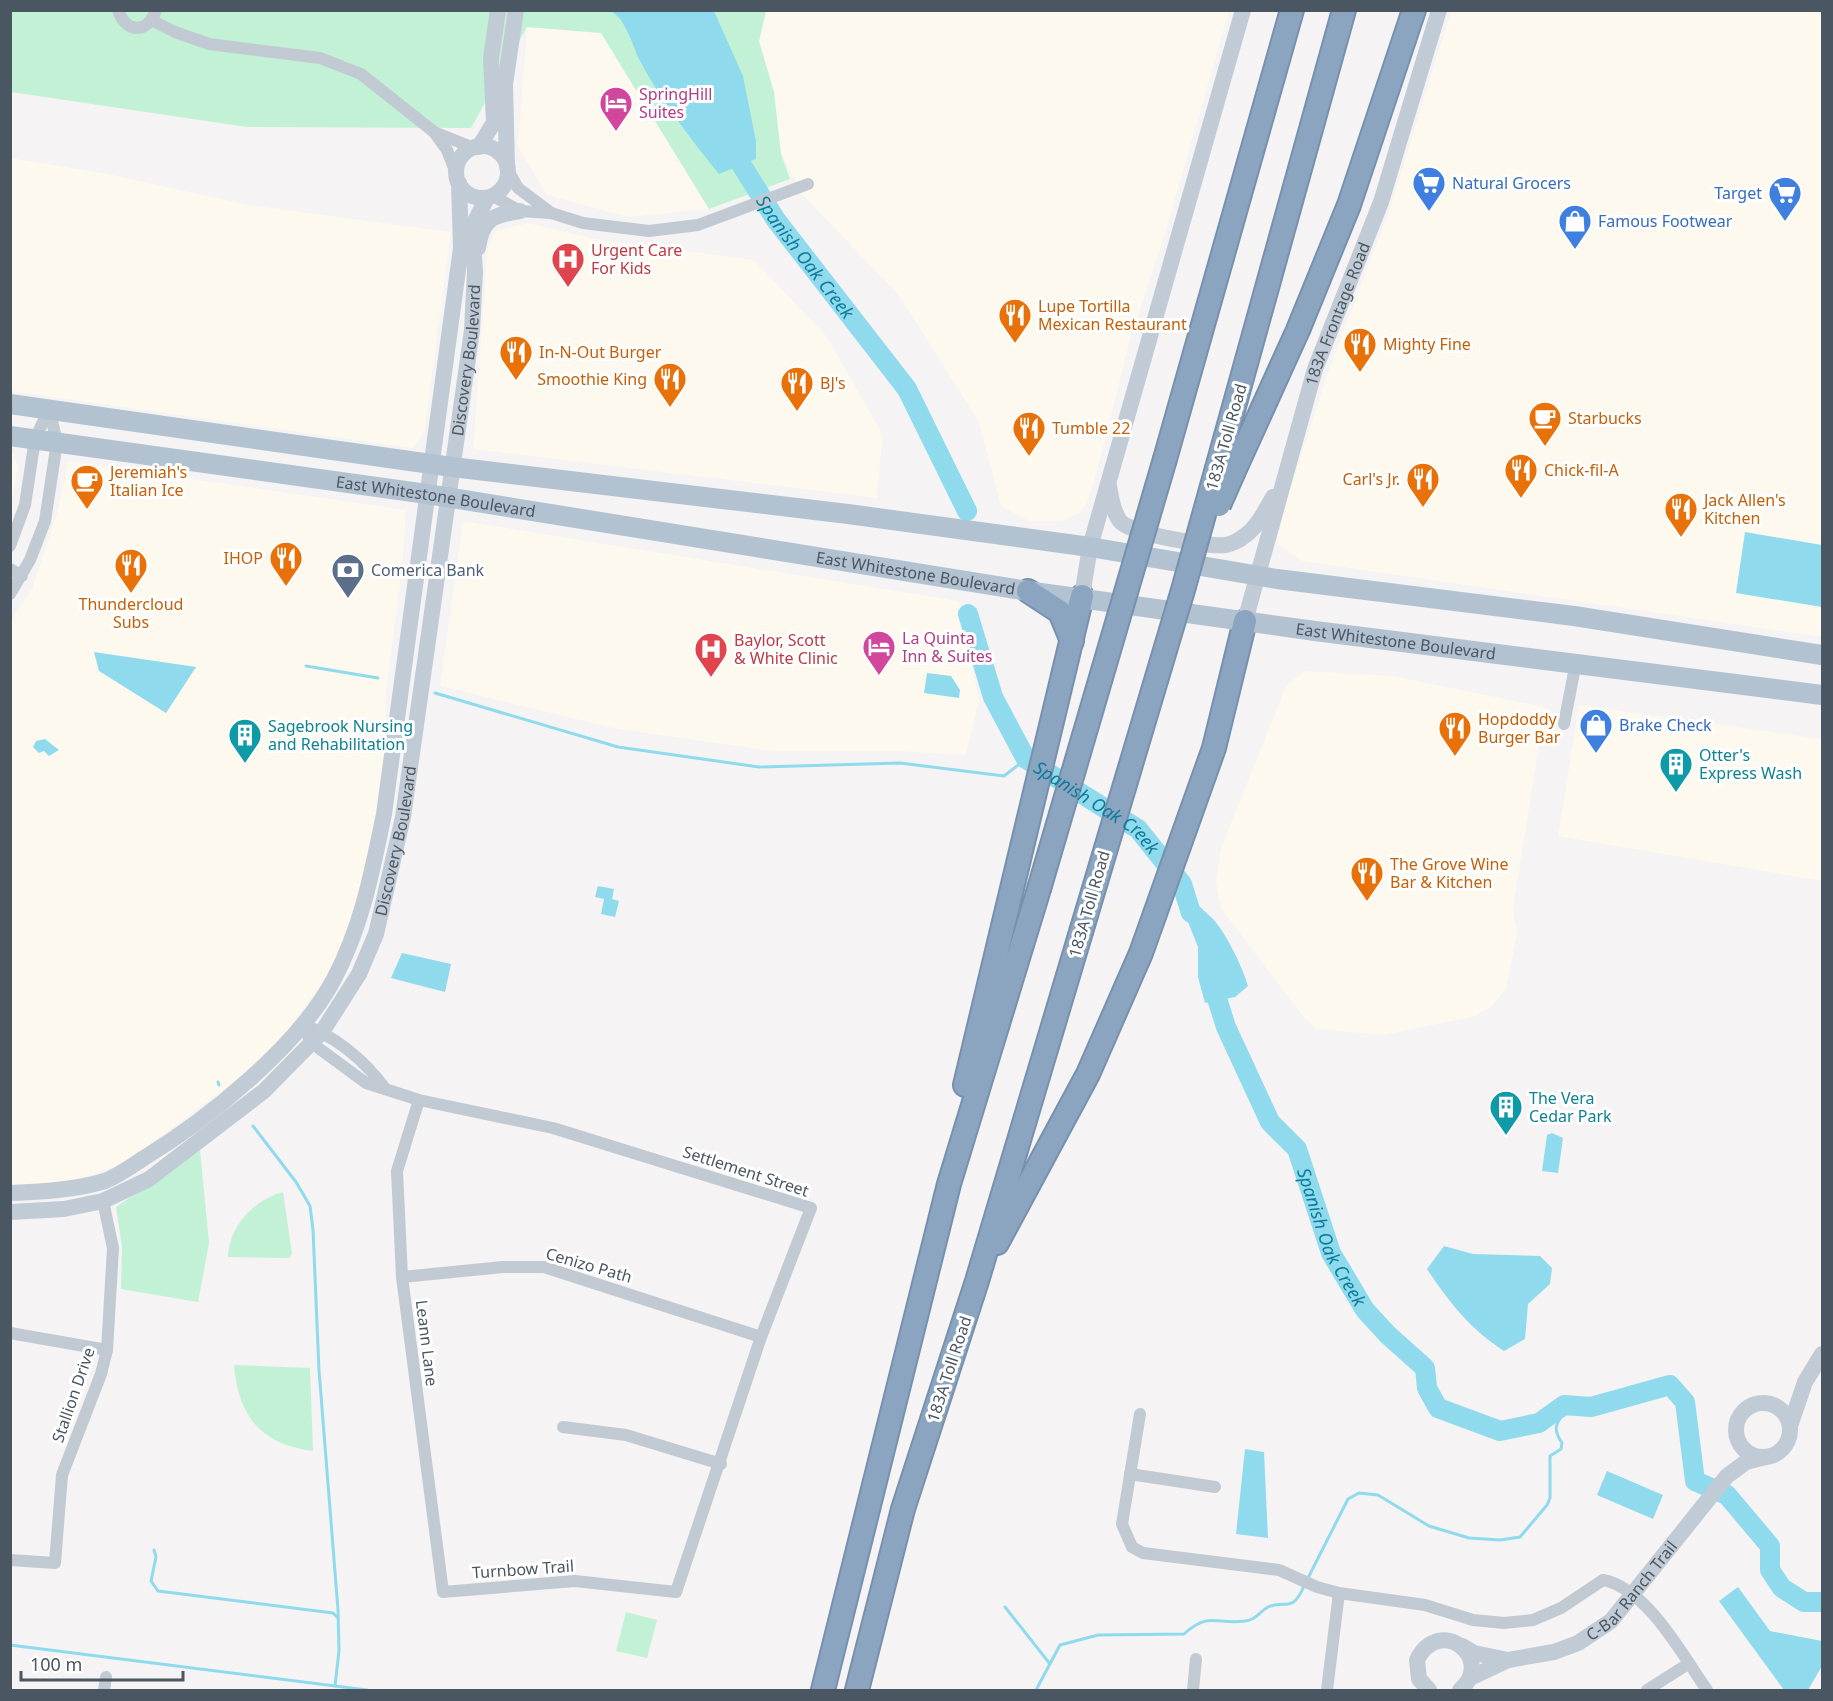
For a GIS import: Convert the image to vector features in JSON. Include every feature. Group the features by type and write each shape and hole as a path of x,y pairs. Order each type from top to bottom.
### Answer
{"highway":[{"path":"823,1690 949,1184 1039,889 1165,459 1292,10"},
{"name":"183A Toll Road","path":"857,1690 903,1509 977,1281 1184,590 1225,469 1344,10"},
{"path":"1225,469 1298,330 1349,206 1414,10"},
{"path":"1028,591 1059,612 1072,642"},
{"path":"949,1184 963,1093 1082,596"},
{"path":"977,1281 1088,1074 1141,953 1214,748 1245,621"}],"main road":[{"name":"East Whitestone Boulevard","path":"10,404 452,467 848,514 1090,548 1257,576 1587,618 1822,655"},
{"name":"East Whitestone Boulevard","path":"10,436 448,498 1028,591 1082,596 1360,637 1822,694"}],"street":[{"path":"118,10 122,21 131,28 143,28 154,16 175,32 209,44 320,58 361,74 434,132 447,150 458,178 470,195 490,197 520,211"},
{"path":"458,178 461,158 476,147 494,122 491,58 498,10"},
{"path":"490,197 502,188 508,169 505,84 516,10"},
{"path":"1082,596 1090,548 1108,482 1243,10"},
{"name":"183A Frontage Road","path":"1245,621 1315,369 1381,202 1440,10"},
{"path":"434,132 476,147 497,151 518,188 551,213"},
{"name":"Discovery Boulevard","path":"10,1193 70,1188 106,1180 190,1127 282,1049 303,1025 333,981 345,957 368,895 384,814 461,248 458,178"},
{"path":"475,272 484,228 498,214 520,211 551,213 583,223 649,231 698,225 808,184"},
{"name":"Discovery Boulevard","path":"10,1212 64,1209 103,1201 149,1179 186,1153 264,1091 317,1038 359,974 376,934 386,901 405,806 472,330 475,272 472,227 490,197"},
{"path":"10,546 25,505 35,439 50,409"},
{"path":"10,594 22,576 45,521 57,442 50,409"},
{"path":"1108,482 1113,507 1120,521 1130,530 1164,538 1227,545 1244,537 1261,519 1283,480"},
{"path":"10,569 22,576"},
{"path":"1564,724 1576,662"},
{"name":"Settlement Street","path":"303,1025 366,1083 419,1100 554,1128 811,1208 761,1338 721,1464 676,1592"},
{"name":"Leann Lane","path":"419,1100 397,1171 402,1276 442,1592"},
{"name":"Stallion Drive","path":"10,1560 56,1563 62,1475 101,1374 107,1350 113,1248 103,1201"},
{"name":"Cenizo Path","path":"402,1276 503,1267 544,1267 761,1338"},
{"path":"10,1334 107,1350"},
{"name":"C-Bar Ranch Trail","path":"1465,1684 1508,1660 1554,1652 1578,1643 1611,1621 1727,1476 1746,1462 1766,1457 1783,1449 1789,1438 1790,1426 1805,1382 1822,1354"},
{"name":"C-Bar Ranch Trail","path":"1727,1476 1737,1438 1736,1425 1741,1413 1757,1403 1770,1404 1805,1382"},
{"path":"1770,1404 1781,1409 1790,1426"},
{"path":"1140,1414 1122,1524 1132,1547 1143,1553 1279,1570 1317,1587 1339,1593 1425,1605 1473,1620 1504,1623 1533,1620 1560,1608 1603,1580 1613,1582 1653,1613 1707,1690"},
{"path":"563,1427 626,1435 721,1464"},
{"path":"1737,1438 1748,1453 1766,1457"},
{"path":"1130,1474 1215,1487"},
{"name":"Turnbow Trail","path":"442,1592 575,1581 676,1592"},
{"path":"1327,1690 1339,1593"},
{"name":"C-Bar Ranch Trail","path":"1422,1687 1417,1660 1429,1645 1446,1640 1474,1653 1508,1660"},
{"name":"C-Bar Ranch Trail","path":"1462,1646 1471,1661 1465,1684"},
{"path":"1193,1690 1196,1659"},
{"path":"1647,1690 1688,1664"},
{"path":"104,1690 106,1677"}],"shaded area":[{"path":"767,11 1229,11 1166,230 1130,340 1095,479 1088,500 1080,513 1062,521 1029,521 1001,506 979,422 898,294 804,196 781,154 774,92 759,41"},
{"path":"1451,11 1822,11 1822,637 1302,561 1276,543 1287,499 1327,375 1392,203"},
{"path":"527,27 601,33 709,209 629,217 547,195 518,147"},
{"path":"10,158 108,174 249,205 451,232 425,427 420,439 413,448 11,391"},
{"path":"528,223 595,239 754,260 827,337 880,430 882,442 877,498 473,449 488,247 496,231"},
{"path":"11,454 14,454 18,467 11,509"},
{"path":"68,461 406,510 402,568 386,692 384,814 361,894 330,972 285,1034 239,1078 124,1164 64,1183 10,1187 10,622 32,589 58,510"},
{"path":"463,521 958,601 979,699 966,755 897,751 773,751 617,729 440,686"},
{"path":"1304,671 1393,676 1545,707 1513,909 1517,934 1506,989 1492,1006 1476,1016 1384,1035 1317,1029 1305,1019 1221,908 1216,882 1221,848 1286,686"},
{"path":"1579,705 1822,739 1822,881 1558,836"}],"green space":[{"path":"11,11 766,11 759,41 774,92 781,154 790,179 709,209 601,33 527,27 471,128 247,127 11,92"},
{"path":"200,1150 209,1243 198,1302 121,1289 122,1247 116,1207"},
{"path":"283,1192 292,1254 289,1258 228,1257 233,1235 245,1216 262,1201"},
{"path":"234,1365 310,1368 313,1451 279,1442 266,1435 255,1425 241,1399"},
{"path":"626,1612 657,1620 647,1658 616,1651"}],"water":[{"path":"610,11 714,11 743,76 756,141 756,159 719,174 667,105 640,61 624,26"},
{"path":"1745,532 1822,545 1822,607 1736,593"},
{"path":"94,652 196,667 166,713 99,671"},
{"path":"927,673 951,676 960,690 959,698 924,693"},
{"path":"45,739 59,750 49,756 44,751 39,753 33,747 36,741"},
{"path":"598,886 614,889 612,899 619,901 615,917 601,914 604,899 595,897"},
{"path":"1181,887 1190,890 1197,904 1218,925 1234,951 1248,986 1235,997 1205,1003 1198,977 1198,947 1186,917"},
{"path":"402,953 451,964 445,992 391,978"},
{"path":"1552,1133 1563,1138 1558,1173 1542,1171 1547,1135"},
{"path":"1444,1246 1473,1254 1540,1256 1552,1268 1550,1284 1528,1304 1525,1339 1504,1351 1481,1334 1461,1314 1427,1269"},
{"path":"1245,1449 1264,1452 1268,1538 1236,1534"},
{"path":"1607,1471 1663,1495 1653,1519 1597,1495"},
{"path":"1738,1587 1770,1631 1822,1641 1822,1666 1808,1690 1784,1690 1719,1601"}],"waterway":[{"name":"Spanish Oak Creek","path":"732,141 739,161 776,220 907,389 967,511"},
{"name":"Spanish Oak Creek","path":"968,614 993,697 1026,759 1138,829 1182,884 1191,913"},
{"path":"306,666 378,678"},
{"path":"435,693 618,747 759,767 900,763 1004,776 1026,759"},
{"name":"Spanish Oak Creek","path":"1210,976 1226,1027 1270,1122 1297,1149 1331,1253 1365,1310 1388,1335 1425,1368 1427,1388 1438,1408 1500,1431 1539,1423 1564,1405 1591,1407 1670,1385 1685,1402 1695,1481 1727,1495 1770,1546 1770,1570 1782,1588 1804,1602 1822,1602"},
{"path":"253,1126 296,1182 310,1206 319,1370 338,1610 339,1651 335,1686"},
{"path":"1307,1580 1348,1499 1359,1493 1378,1495 1429,1526 1469,1538 1500,1540 1520,1537 1547,1505 1550,1498 1550,1456 1561,1449 1562,1443 1556,1428 1568,1406"},
{"path":"154,1550 156,1557 151,1581 158,1591 333,1613 337,1617"},
{"path":"1036,1690 1060,1645 1098,1635 1184,1634 1207,1621 1249,1620 1268,1607 1292,1603 1300,1595 1304,1586"},
{"path":"1005,1607 1050,1664"},
{"path":"10,1645 367,1690"}],"place":[{"name":"SpringHill Suites","path":"616,132"},
{"name":"Natural Grocers","path":"1429,212"},
{"name":"Target","path":"1785,222"},
{"name":"Famous Footwear","path":"1575,250"},
{"name":"Urgent Care For Kids","path":"568,288"},
{"name":"Lupe Tortilla Mexican Restaurant","path":"1015,344"},
{"name":"Mighty Fine","path":"1360,373"},
{"name":"In-N-Out Burger","path":"516,381"},
{"name":"Smoothie King","path":"670,408"},
{"name":"BJ's","path":"797,412"},
{"name":"Starbucks","path":"1545,447"},
{"name":"Tumble 22","path":"1029,457"},
{"name":"Chick-fil-A","path":"1521,499"},
{"name":"Carl's Jr.","path":"1423,508"},
{"name":"Jeremiah's Italian Ice","path":"87,510"},
{"name":"Jack Allen's Kitchen","path":"1681,538"},
{"name":"IHOP","path":"286,587"},
{"name":"Thundercloud Subs","path":"131,594"},
{"name":"Comerica Bank","path":"348,599"},
{"name":"La Quinta Inn & Suites","path":"879,676"},
{"name":"Baylor, Scott & White Clinic","path":"711,678"},
{"name":"Brake Check","path":"1596,754"},
{"name":"Hopdoddy Burger Bar","path":"1455,757"},
{"name":"Sagebrook Nursing and Rehabilitation","path":"245,764"},
{"name":"Otter's Express Wash","path":"1676,793"},
{"name":"The Grove Wine Bar & Kitchen","path":"1367,902"},
{"name":"The Vera Cedar Park","path":"1506,1136"}]}
